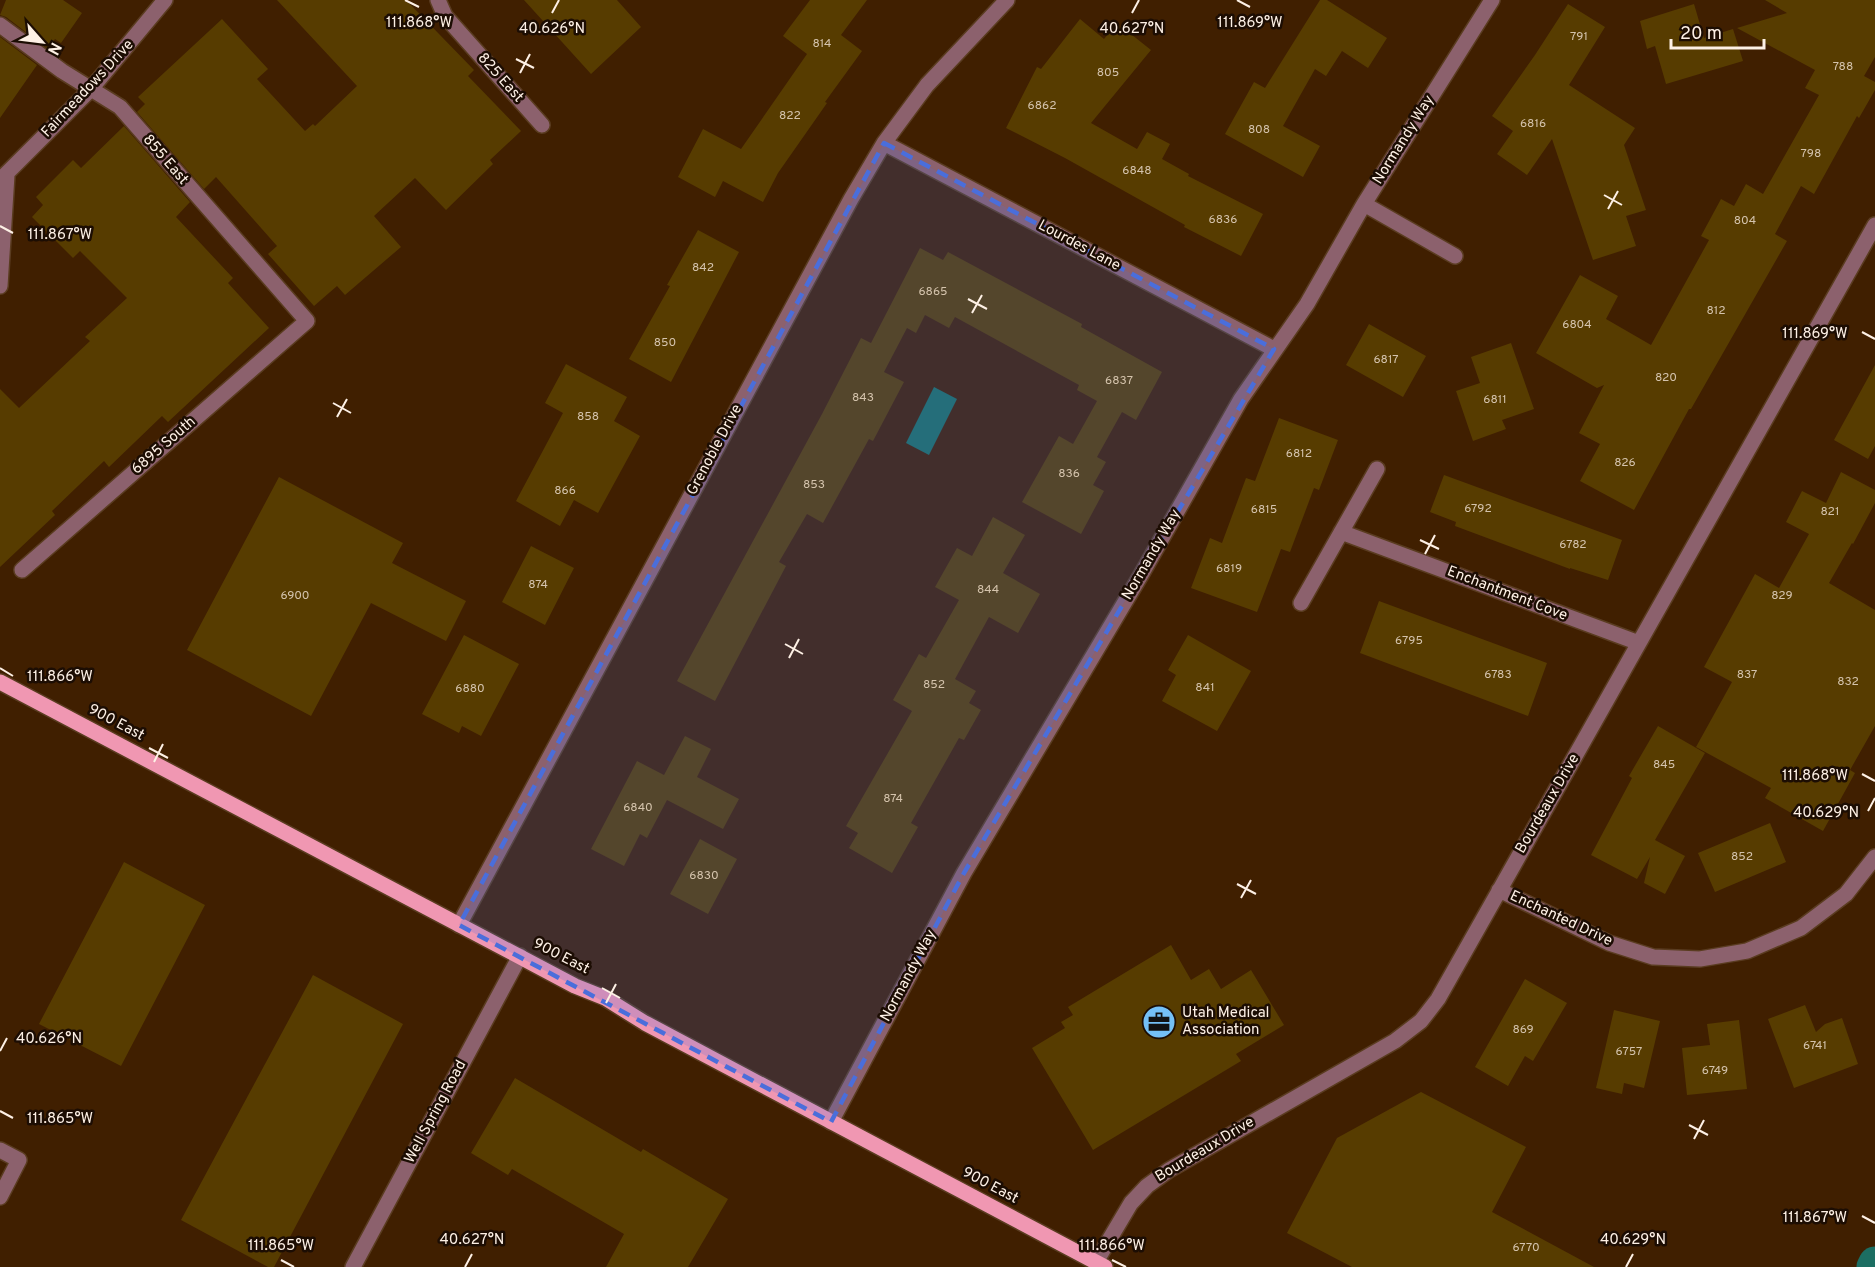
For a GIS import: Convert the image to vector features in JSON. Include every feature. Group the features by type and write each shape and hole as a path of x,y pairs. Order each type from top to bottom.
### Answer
{"main road":[{"name":"900 East","path":"0,682 575,986 605,998 645,1023 1100,1265"}],"street":[{"name":"Fairmeadows Drive","path":"0,286 3,178 91,89 165,0"},
{"name":"825 East","path":"438,0 445,16 542,125"},
{"name":"Grenoble Drive","path":"459,925 817,261 884,143 927,85 1007,0"},
{"name":"Normandy Way","path":"831,1122 964,873 1141,575 1241,399 1306,304 1364,204 1492,0"},
{"name":"855 East","path":"0,25 62,72 120,107 307,321"},
{"name":"Lourdes Lane","path":"884,143 1274,349"},
{"path":"1364,204 1455,256"},
{"name":"Bourdeaux Drive","path":"1100,1265 1131,1203 1147,1186 1169,1170 1395,1041 1421,1021 1438,999 1875,225"},
{"name":"6895 South","path":"22,570 307,321"},
{"path":"1302,603 1377,469"},
{"name":"Enchantment Cove","path":"1341,532 1639,643"},
{"name":"Enchanted Drive","path":"1499,890 1609,943 1653,957 1700,958 1747,951 1801,928 1846,894 1875,857"},
{"name":"Well Spring Road","path":"353,1267 520,956"},
{"path":"0,1150 19,1160 0,1197"}],"highlighted area":[{"path":"884,143 1274,349 964,873 831,1122 459,925"}],"water":[{"path":"934,387 957,399 929,455 906,443"}],"building":[{"path":"6,0 63,0 82,13 61,43 55,39 48,49 6,17 0,15"},
{"path":"277,0 406,0 474,70 468,76 521,131 490,160 493,164 446,210 415,178 374,216 401,247 345,295 337,286 314,306 268,254 277,246 216,177 204,189 137,112 145,104 138,97 222,19 268,69 257,79 305,131 313,124 315,126 357,86"},
{"path":"524,0 617,0 641,27 591,74"},
{"path":"810,0 867,0 841,35 862,51 778,173 763,202 723,181 715,197 678,177 703,129 741,149 807,54 783,36"},
{"path":"1320,0 1327,0 1387,38 1368,68 1342,51 1326,76 1315,69 1283,126 1320,146 1303,177 1225,134 1254,82 1265,88"},
{"path":"1765,0 1875,0 1875,57 1864,76 1875,82 1875,90 1859,118 1857,116 1814,194 1801,186 1775,234 1787,241 1689,409 1634,510 1580,481 1600,444 1579,433 1604,385 1597,388 1536,353 1580,275 1618,296 1606,319 1651,345 1709,240 1701,236 1721,199 1734,206 1746,184 1763,194 1819,95 1805,88 1815,70 1737,28 1787,13"},
{"path":"1568,4 1605,27 1569,85 1635,128 1624,145 1646,210 1626,216 1636,246 1593,260 1552,139 1527,175 1497,154 1513,131 1492,116"},
{"path":"1694,4 1704,38 1733,29 1743,61 1666,84 1655,46 1647,49 1640,21"},
{"path":"1080,19 1104,39 1117,23 1151,50 1091,123 1137,149 1147,132 1170,144 1162,159 1189,174 1188,176 1263,214 1241,256 1184,227 1185,225 1065,158 1006,128 1037,67 1041,69"},
{"path":"0,37 37,65 0,118"},
{"path":"124,126 190,202 176,217 233,278 228,283 269,328 168,422 162,416 109,467 104,461 52,511 55,515 0,567 0,389 19,408 90,341 85,337 127,298 80,251 73,258 32,217 43,205 36,197 73,160 81,168"},
{"path":"698,230 739,252 671,382 629,359"},
{"path":"920,248 943,260 948,252 1082,324 1081,327 1162,372 1136,420 1122,412 1097,457 1106,462 1093,485 1104,491 1081,534 1022,502 1059,436 1073,444 1097,401 1077,390 1079,385 955,317 949,328 925,315 916,333 907,328 884,372 904,382 873,441 869,439 823,523 807,514 779,562 786,566 715,701 677,681 861,338 871,343"},
{"path":"1369,324 1426,356 1403,397 1346,365"},
{"path":"1511,343 1534,409 1502,420 1506,429 1473,441 1456,391 1480,383 1471,357"},
{"path":"566,364 627,397 614,421 640,436 598,513 574,500 560,526 516,501 563,413 545,403"},
{"path":"1875,365 1875,446 1868,459 1834,440"},
{"path":"1279,418 1338,440 1319,490 1314,488 1290,552 1281,549 1257,612 1191,588 1210,538 1222,543 1246,478 1255,481"},
{"path":"1841,472 1875,490 1875,503 1829,583 1875,610 1875,726 1850,770 1855,773 1823,831 1765,798 1771,788 1696,747 1732,682 1704,667 1755,574 1779,588 1809,534 1786,522 1802,491 1826,503"},
{"path":"1444,475 1622,540 1608,580 1570,569 1455,526 1456,522 1430,512"},
{"path":"279,477 403,543 392,563 466,601 446,641 371,603 311,716 187,650"},
{"path":"993,517 1025,535 1003,573 1040,594 1018,633 989,617 955,679 976,691 969,703 981,710 964,740 959,738 911,823 918,827 892,873 849,848 858,833 846,826 912,711 893,700 919,654 926,658 959,600 935,587 957,548 972,556"},
{"path":"531,546 574,568 545,625 502,602"},
{"path":"1379,601 1547,663 1528,716 1360,653"},
{"path":"464,635 519,664 481,736 462,726 459,733 422,714"},
{"path":"1188,635 1251,671 1217,731 1162,701 1176,675 1168,670"},
{"path":"1658,726 1705,753 1655,840 1685,856 1665,894 1644,883 1650,857 1637,879 1591,855 1632,778 1629,776"},
{"path":"685,736 711,749 697,777 739,799 723,829 667,800 647,838 640,834 624,866 591,849 637,761 664,775"},
{"path":"1770,823 1786,862 1715,892 1698,853"},
{"path":"700,839 737,859 708,914 670,894"},
{"path":"124,862 205,905 121,1066 39,1024"},
{"path":"1171,945 1191,980 1209,969 1221,989 1251,970 1284,1025 1236,1054 1241,1061 1093,1150 1032,1048 1065,1028 1061,1022 1073,1015 1068,1007"},
{"path":"313,975 403,1024 274,1267 268,1267 181,1220"},
{"path":"1525,979 1567,1003 1533,1061 1525,1056 1508,1086 1475,1067"},
{"path":"1805,1005 1816,1032 1825,1024 1842,1018 1858,1064 1794,1088 1768,1019"},
{"path":"1614,1010 1660,1021 1644,1088 1624,1083 1622,1094 1596,1088"},
{"path":"1739,1020 1747,1089 1687,1095 1682,1048 1710,1045 1707,1024"},
{"path":"515,1078 641,1152 643,1149 728,1199 688,1267 606,1267 624,1234 512,1169 508,1175 471,1153"},
{"path":"1421,1092 1526,1147 1492,1212 1594,1267 1352,1267 1287,1233 1337,1138"}],"waterway":[{"path":"1873,1267 1875,1263"}],"place":[{"name":"Utah Medical Association","path":"1159,1022"}]}
